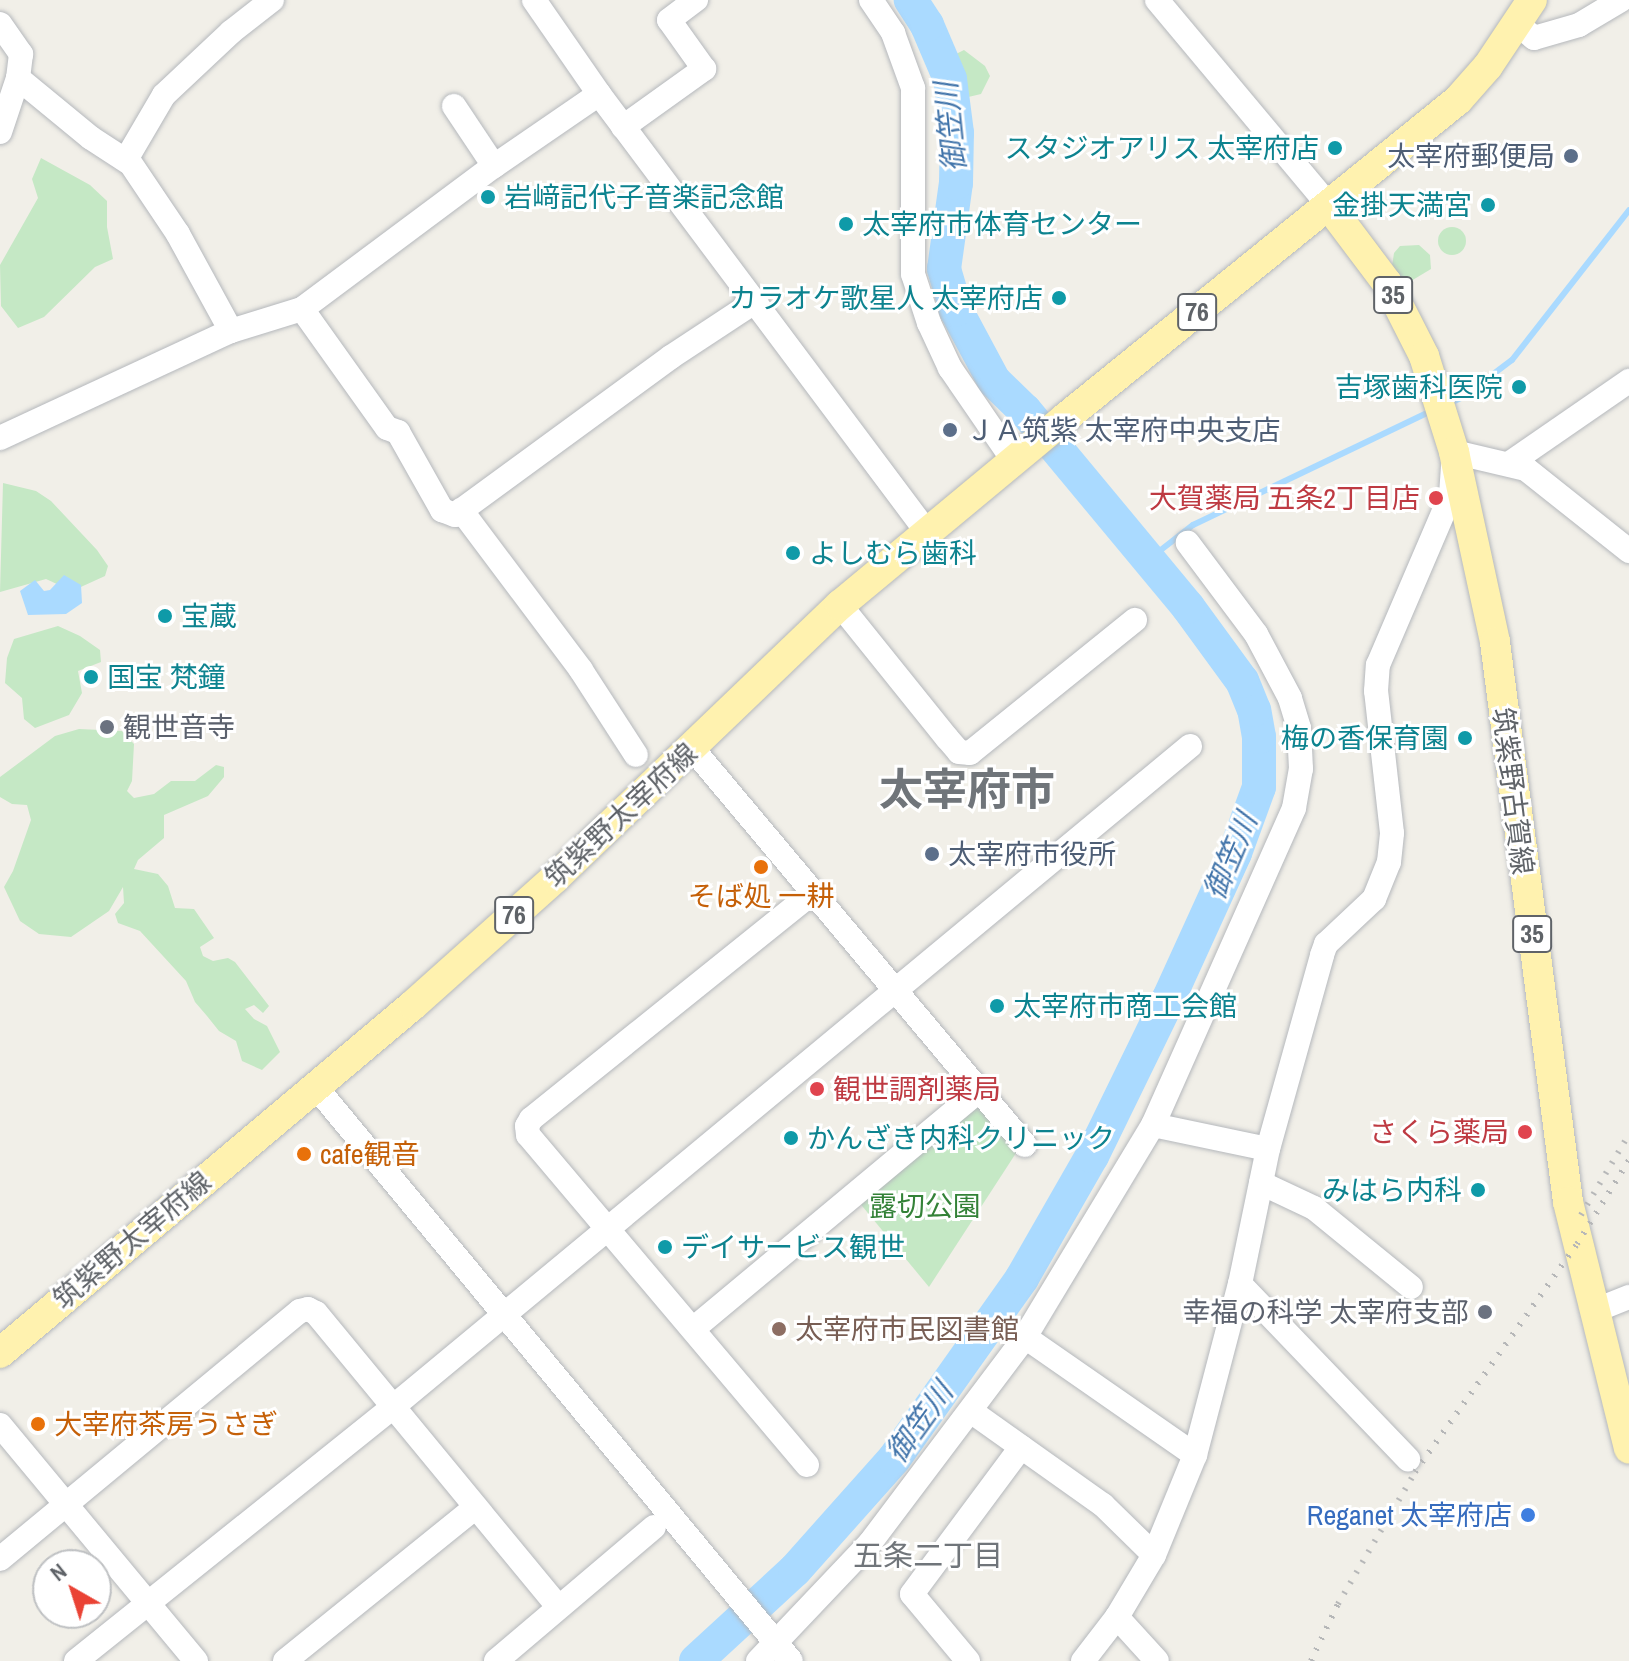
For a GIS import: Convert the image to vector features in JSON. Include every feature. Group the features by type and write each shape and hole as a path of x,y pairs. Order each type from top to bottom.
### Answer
{"main road":[{"path":"1329,206 1458,100 1524,12"},
{"name":"76","path":"1015,459 1329,206"},
{"name":"筑紫野古賀線","path":"1329,206 1387,283 1424,356 1454,452 1495,642 1568,1202 1629,1449"},
{"name":"筑紫野太宰府線","path":"0,1353 484,942 840,605 1015,459"}],"street":[{"path":"128,162 136,140 164,95 231,32 272,0"},
{"path":"534,0 623,127 926,531"},
{"path":"623,127 704,69 669,20 696,0"},
{"path":"871,0 893,33 913,88 913,274 929,323 950,368 1015,459"},
{"path":"1157,0 1329,206"},
{"path":"1524,12 1534,38 1579,25 1621,0"},
{"path":"0,24 21,54 18,78 0,132"},
{"path":"18,78 91,138 128,162 178,234 231,331"},
{"path":"0,438 231,331 302,309 494,166 599,94"},
{"path":"454,106 494,166"},
{"path":"302,309 387,428 398,432 442,510 455,515 671,357 756,301"},
{"path":"1510,463 1629,381"},
{"path":"1083,1661 1117,1617 1154,1555 1195,1455 1240,1284 1268,1149 1326,944 1374,899 1389,862 1392,833 1376,691 1378,665 1451,495 1454,452 1510,463 1540,477 1629,551"},
{"path":"461,510 581,670 636,755"},
{"path":"758,1661 780,1647 870,1543 972,1412 1025,1337 1153,1125 1294,808 1301,769 1299,728 1290,698 1256,634 1188,543"},
{"path":"840,605 959,752 970,753 1135,620"},
{"path":"76,1661 394,1406 1190,746"},
{"path":"692,748 1025,1145"},
{"path":"807,1465 528,1135 527,1126 812,893"},
{"path":"315,1086 780,1647"},
{"path":"693,1329 979,1091"},
{"path":"1153,1125 1268,1149"},
{"path":"1261,1183 1314,1208 1411,1287"},
{"path":"1240,1284 1408,1459"},
{"path":"1594,1311 1629,1297"},
{"path":"0,1559 300,1311 308,1309 316,1313 558,1607"},
{"path":"1025,1337 1195,1455"},
{"path":"972,1412 1103,1505 1154,1555"},
{"path":"0,1425 196,1661"},
{"path":"968,1661 912,1594 1021,1447"},
{"path":"285,1661 476,1507"},
{"path":"496,1661 654,1527"},
{"path":"1117,1617 1157,1661"}],"green space":[{"path":"950,50 954,55 964,50 985,66 990,76 981,94 964,98 949,94 943,85 952,71 943,52"},
{"path":"41,158 90,185 107,201 107,227 113,259 95,267 44,317 18,328 1,306 0,265 38,198 32,179"},
{"path":"1452,227 1462,231 1466,241 1462,251 1452,255 1442,251 1438,241 1442,231"},
{"path":"1419,245 1430,255 1431,269 1411,281 1400,281 1391,273 1394,253 1400,246"},
{"path":"3,483 36,491 51,501 97,550 108,566 105,576 72,591 46,579 0,592"},
{"path":"58,626 100,650 101,662 78,671 82,693 69,715 35,728 24,719 22,698 5,683 7,658 14,639"},
{"path":"79,729 122,731 134,744 132,781 127,791 134,798 154,794 171,781 195,781 216,765 224,767 224,777 208,796 164,815 164,838 138,860 134,869 158,874 168,886 175,908 194,909 214,938 200,947 203,956 213,961 228,958 235,962 269,1006 263,1013 254,1005 245,1009 254,1019 267,1026 280,1052 262,1070 242,1061 236,1041 219,1031 195,1002 186,981 140,931 118,923 115,914 124,903 123,887 109,911 71,937 39,934 20,921 4,887 31,820 27,805 12,804 0,797 0,777 55,736"},
{"name":"露切公園","path":"972,1104 985,1105 1020,1147 929,1287 858,1201"}],"water":[{"path":"64,575 81,585 82,603 66,614 28,615 20,591 35,580 44,591 50,590"}],"waterway":[{"name":"御笠川","path":"696,1661 795,1570 894,1459 1022,1278 1092,1156 1169,998 1235,853 1259,787 1259,737 1254,710 1242,681 1188,607 1025,411 994,381 956,310 944,269 956,183 957,133 950,79 927,25 911,0"},
{"path":"1448,404 1463,397 1512,360 1629,210"},
{"path":"1148,560 1193,525 1431,411"}],"railway":[{"path":"1581,1215 1629,1134"},
{"path":"1311,1661 1338,1604 1415,1472 1577,1244 1629,1160"}],"place":[{"name":"スタジオアリス 太宰府店","path":"1335,148"},
{"name":"太宰府郵便局","path":"1571,156"},
{"name":"岩﨑記代子音楽記念館","path":"488,197"},
{"name":"金掛天満宮","path":"1488,205"},
{"name":"太宰府市体育センター","path":"846,224"},
{"name":"カラオケ歌星人 太宰府店","path":"1059,298"},
{"name":"吉塚歯科医院","path":"1519,387"},
{"name":"ＪＡ筑紫 太宰府中央支店","path":"950,430"},
{"name":"大賀薬局 五条2丁目店","path":"1436,498"},
{"name":"よしむら歯科","path":"793,553"},
{"name":"宝蔵","path":"165,616"},
{"name":"国宝 梵鐘","path":"91,677"},
{"name":"観世音寺","path":"107,727"},
{"name":"梅の香保育園","path":"1465,738"},
{"name":"太宰府市役所","path":"932,854"},
{"name":"そば処 一耕","path":"761,867"},
{"name":"太宰府市商工会館","path":"997,1006"},
{"name":"観世調剤薬局","path":"817,1089"},
{"name":"さくら薬局","path":"1525,1132"},
{"name":"かんざき内科クリニック","path":"791,1138"},
{"name":"cafe観音","path":"304,1154"},
{"name":"みはら内科","path":"1478,1190"},
{"name":"デイサービス観世","path":"665,1247"},
{"name":"幸福の科学 太宰府支部","path":"1485,1312"},
{"name":"太宰府市民図書館","path":"779,1329"},
{"name":"大宰府茶房うさぎ","path":"38,1424"},
{"name":"Reganet 太宰府店","path":"1528,1515"}],"district":[{"name":"太宰府市","path":"967,789"},
{"name":"五条二丁目","path":"928,1555"}]}
